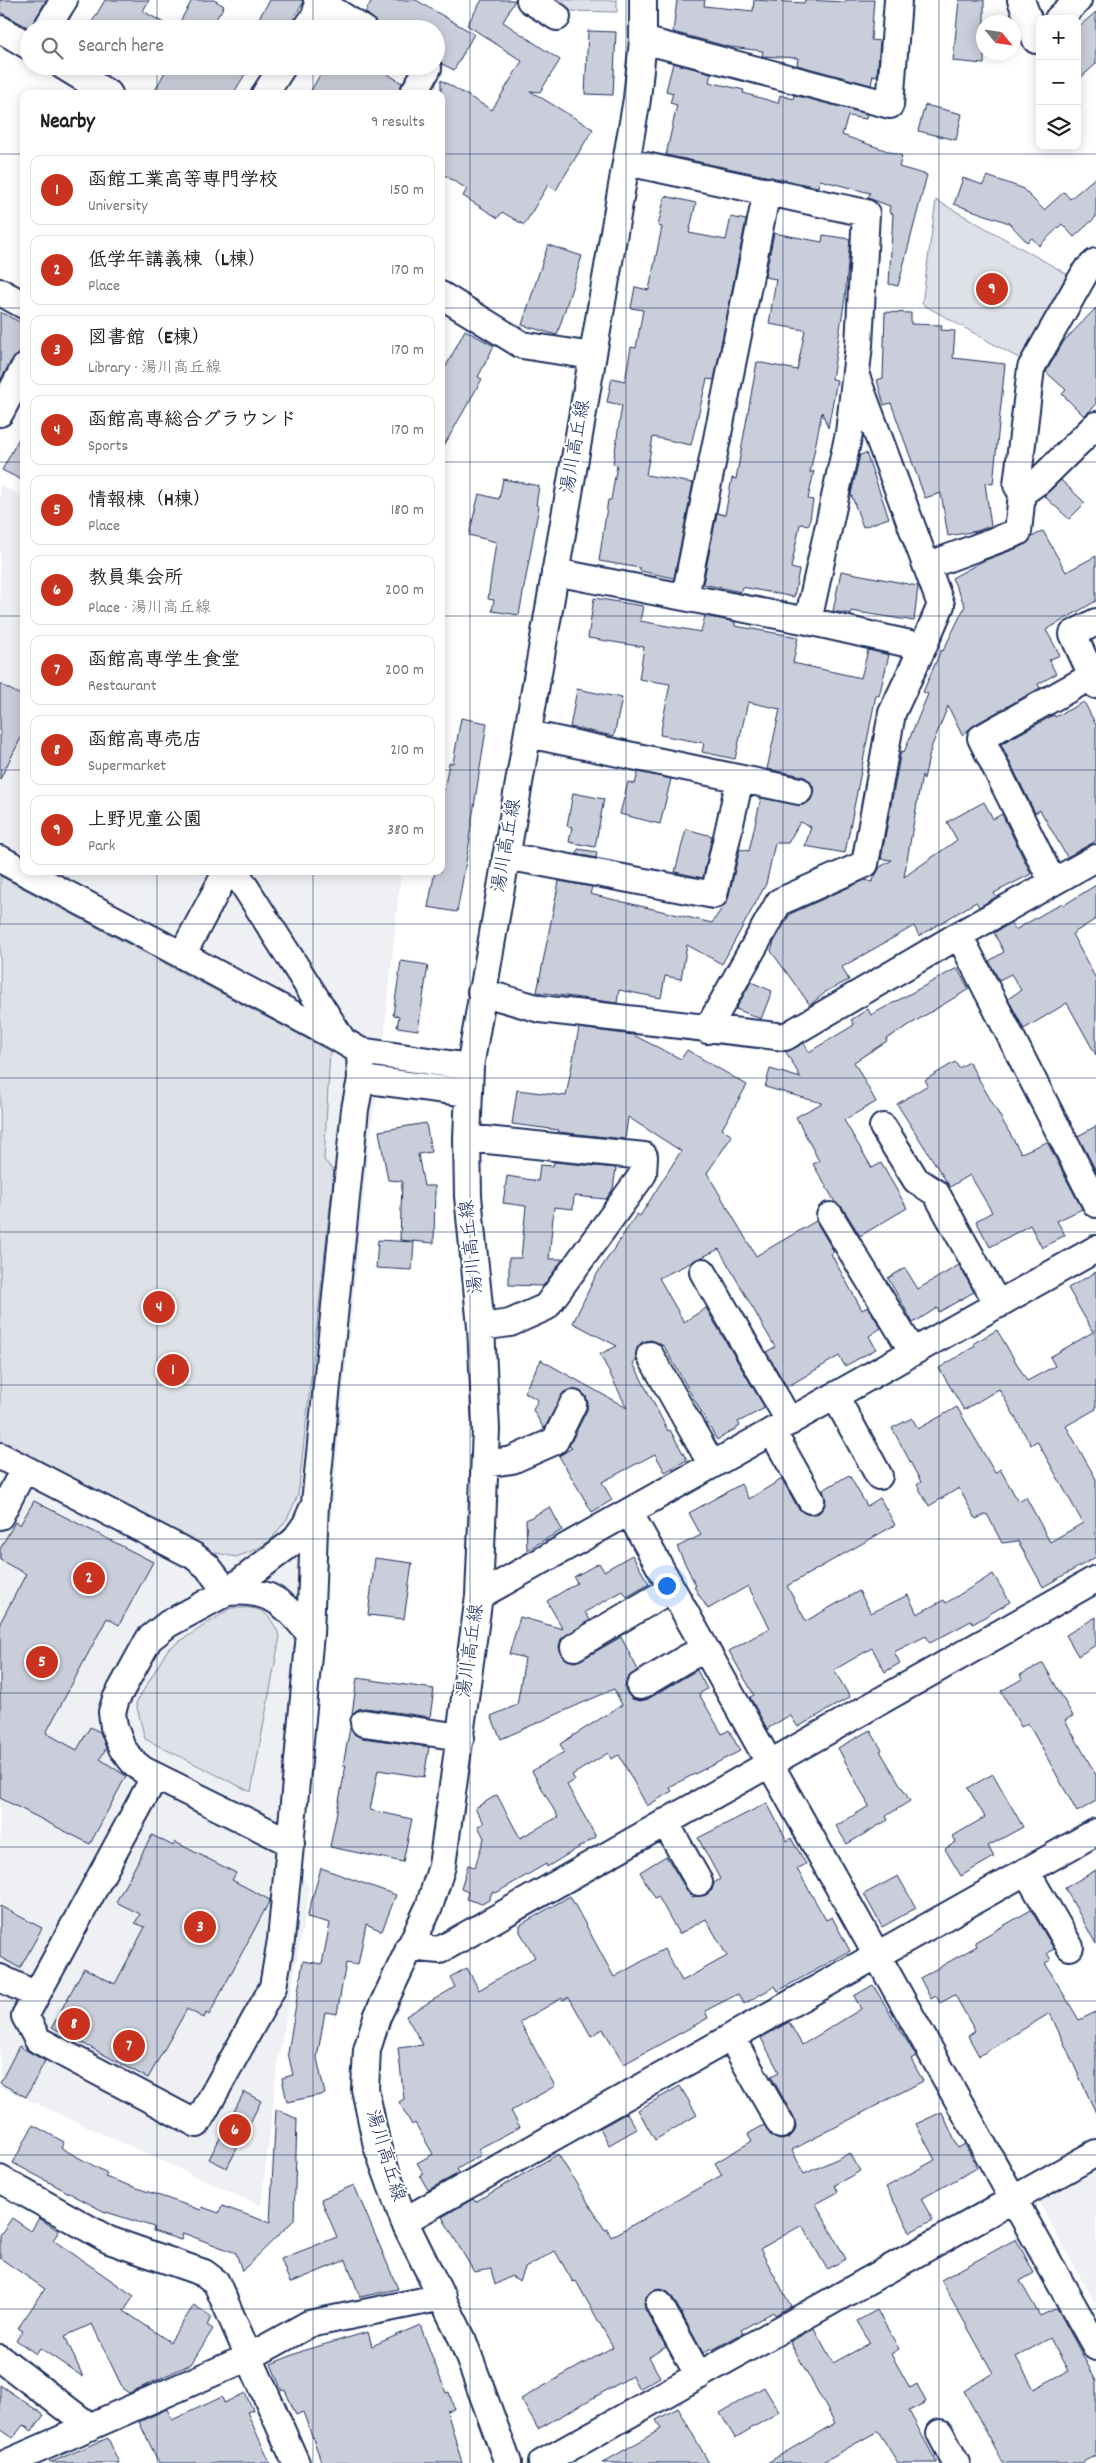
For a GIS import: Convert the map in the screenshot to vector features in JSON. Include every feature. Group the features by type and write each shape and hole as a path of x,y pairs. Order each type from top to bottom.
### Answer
{"street":[{"path":"52,20 64,0"},
{"path":"530,0 557,17"},
{"name":"湯川高丘線","path":"508,2463 462,2338 404,2221 377,2146 366,2089 367,2050 377,2017 429,1908 442,1866 461,1736 479,1596 485,1464 481,1327 468,1196 467,1138 470,1067 627,162 637,100 643,40 643,0"},
{"path":"643,40 890,104 898,0"},
{"path":"1021,0 1036,40"},
{"path":"1062,15 1078,0"},
{"path":"312,20 324,2 350,20"},
{"path":"0,29 20,41"},
{"path":"78,75 102,90"},
{"path":"268,90 277,75"},
{"path":"415,90 424,75"},
{"path":"627,162 866,213 856,376 848,433 808,621"},
{"path":"685,597 767,191"},
{"path":"927,566 1018,532 1022,493 1017,484 1031,368 1086,271 1096,262"},
{"path":"0,292 20,302"},
{"path":"445,297 522,345 592,356"},
{"path":"0,412 20,375"},
{"path":"707,1030 779,902 864,864 892,713 941,605 856,376"},
{"path":"1022,493 1039,481 1096,425"},
{"path":"555,572 808,621 922,647"},
{"path":"1052,881 981,738 1094,681 1073,634 1096,622"},
{"path":"528,734 798,790"},
{"path":"506,856 714,895 740,779"},
{"path":"482,992 540,1009 707,1030 785,1037 1052,881 1096,858"},
{"path":"0,859 20,870"},
{"path":"30,875 352,1046 470,1067"},
{"path":"182,955 225,875"},
{"path":"155,1776 25,2016 38,2040 197,2124 273,1987 281,1940 310,1634 315,1503 355,1109 361,1079 352,1046 238,875"},
{"path":"959,935 1096,1204"},
{"path":"361,1079 469,1092"},
{"path":"884,1127 916,1180 936,1193 998,1305"},
{"path":"467,1138 644,1156 644,1174 546,1307 510,1323 481,1327"},
{"path":"830,1216 913,1352"},
{"path":"479,1596 1096,1249"},
{"path":"704,1272 781,1427 811,1500"},
{"path":"650,1355 712,1465"},
{"path":"835,1396 879,1476"},
{"path":"485,1464 512,1460 555,1441 573,1404"},
{"path":"0,1456 194,1556 207,1566 227,1592"},
{"path":"0,1516 24,1469"},
{"path":"291,1844 155,1776 133,1762 122,1748 114,1727 112,1712 116,1699 149,1639 168,1624 227,1592 294,1541 306,1524 315,1503"},
{"path":"629,1512 1096,2347"},
{"path":"409,1947 440,1950 1096,1579"},
{"path":"574,1647 672,1588"},
{"path":"227,1592 248,1590 270,1597 292,1613 310,1634"},
{"path":"640,1686 687,1658 705,1650"},
{"path":"364,1723 461,1736"},
{"path":"665,1822 699,1882"},
{"path":"404,2221 1096,1832"},
{"path":"1026,1871 1070,1947"},
{"path":"0,1978 36,1995"},
{"path":"731,2036 781,2125"},
{"path":"542,2463 1096,2153"},
{"path":"0,2179 109,2240 204,2273 216,2282 296,2463"},
{"path":"7,2463 250,2357 309,2324 443,2297"},
{"path":"659,2304 699,2376"},
{"path":"0,2358 90,2427"},
{"path":"940,2433 956,2463"}],"shaded area":[{"path":"546,0 617,0 617,12 563,11"},
{"path":"936,200 1067,274 1022,360 922,304"},
{"path":"0,485 20,495 20,875 401,875 384,1039 369,1144 296,1864 310,1889 278,2062 261,2206 0,2087"},
{"path":"0,876 330,1051 324,1160 334,1171 298,1495 287,1519 270,1541 255,1550 236,1557 212,1552 187,1542 0,1443"},
{"path":"231,1608 249,1608 262,1611 271,1620 280,1636 251,1792 145,1739 136,1703 168,1649"},
{"path":"1096,2169 1096,2305 1038,2201"}],"building":[{"path":"0,0 46,0 36,20 20,20 20,23 0,12"},
{"path":"105,0 149,0 143,11 158,20 93,20"},
{"path":"192,0 214,0 224,6 215,20 181,20"},
{"path":"270,0 302,0 303,3 293,20 258,20"},
{"path":"372,0 416,0 474,34 454,70 445,66 445,20 373,20 365,12"},
{"path":"482,0 515,0 503,22 560,60 540,92 530,91 593,129 556,190 548,185 524,225 502,212 498,218 463,196 467,189 445,175 445,90 441,90 441,80 492,110 522,61 467,25"},
{"path":"677,0 705,0 704,6 753,11 754,0 804,3 805,0 846,2 846,0 874,0 871,40 880,41 877,76 873,75 871,85 797,65 798,58 762,56 763,51 730,47 673,32"},
{"path":"959,0 984,0 984,15 976,15 976,60 984,60 984,64 953,61"},
{"path":"1096,12 1096,64 1081,77 1081,60 1081,25"},
{"path":"588,31 616,32 613,95 585,94"},
{"path":"673,63 711,73 709,82 744,90 743,93 778,103 780,95 793,99 794,95 867,114 866,119 848,116 842,135 902,156 899,167 927,175 898,286 889,284 893,214 889,212 890,206 868,198 870,193 820,180 818,187 666,155 677,105 670,103 673,93 666,91"},
{"path":"163,75 245,75 235,90 155,90"},
{"path":"320,75 389,75 402,83 399,90 311,90"},
{"path":"925,105 962,114 956,140 918,131"},
{"path":"987,176 1022,188 1044,210 1064,192 1070,199 1096,177 1096,217 1074,237 1062,224 1039,246 1032,238 1027,242 1009,223 954,204 963,178 983,185"},
{"path":"665,196 696,203 689,233 726,240 731,217 746,220 714,380 707,379 691,445 653,437 646,475 693,483 674,578 640,571 640,568 599,561 608,500 611,500 617,465 613,464 622,405 607,402 612,378 625,381 631,347 636,348 643,310 631,308 635,287 649,290 662,227 658,226"},
{"path":"774,233 822,242 823,235 850,239 845,298 832,379 837,380 828,428 822,412 810,473 814,471 808,499 813,500 809,525 800,524 791,568 799,570 794,597 742,587 741,592 703,584 717,513 725,515 732,478 736,479 757,362 797,370 805,330 769,324 776,279 765,277"},
{"path":"548,245 582,256 557,335 522,325"},
{"path":"1096,308 1096,405 1084,416 1062,394 1066,390 1046,372 1064,341"},
{"path":"0,312 20,322 20,351 11,361 0,381"},
{"path":"885,312 911,313 911,324 942,325 941,330 955,331 953,358 1005,364 993,484 985,483 991,526 977,531 948,536 941,493 925,498 891,403 884,405 877,380 883,378"},
{"path":"465,330 494,346 478,377 482,379 445,444 445,368"},
{"path":"20,436 20,479 2,470"},
{"path":"866,453 889,518 863,527 851,494 860,455"},
{"path":"503,479 539,486 536,505 539,506 519,615 492,611 494,600 488,599 496,542 469,535 479,494 499,499"},
{"path":"1061,480 1085,503 1069,519 1044,496"},
{"path":"1043,531 1066,572 1096,556 1096,601 1046,630 1060,655 1049,660 1056,674 1038,684 1040,688 974,725 962,735 948,706 931,748 924,779 922,775 904,877 957,840 947,822 984,802 993,819 1002,814 1031,874 994,893 996,897 979,907 976,902 919,936 914,926 842,967 849,980 827,991 810,1005 771,951 790,914 865,880 872,882 880,867 892,860 881,859 901,751 904,752 928,694 923,692 941,650 943,651 965,606 952,578 983,561 1023,546 1032,537"},
{"path":"841,571 918,586 914,621 851,611 851,614 833,611"},
{"path":"594,598 643,606 640,621 701,632 705,616 735,622 735,626 798,637 793,663 861,678 868,650 889,655 879,696 876,695 845,853 805,846 811,827 800,822 788,843 775,843 766,884 722,964 687,945 681,979 665,976 661,998 619,990 617,1003 537,992 559,881 592,887 590,894 712,923 728,899 740,849 749,851 761,798 803,805 810,801 814,794 809,780 803,776 767,769 780,709 748,702 735,759 702,752 704,743 660,735 670,684 639,679 644,647 588,638"},
{"path":"0,684 20,695 20,740 0,779"},
{"path":"577,689 622,698 614,736 570,727"},
{"path":"1084,702 1096,725 1096,841 1067,857 1040,810 1035,813 1001,744 1054,715 1055,717"},
{"path":"461,718 487,723 457,912 428,907 434,875 445,875 445,785 449,763 453,763"},
{"path":"638,772 671,779 660,824 620,814 628,782 635,784"},
{"path":"573,793 604,799 595,847 569,842 572,827 567,826"},
{"path":"686,829 712,836 703,878 675,872"},
{"path":"578,849 597,852 596,858 577,854"},
{"path":"1096,885 1096,919 1072,934 1096,979 1096,1055 1067,1003 1024,1029 1008,999 1021,990 1011,974 999,980 989,961 1004,952 994,933 1011,923 1015,930 1062,903 1064,905"},
{"path":"401,961 428,965 418,1030 397,1027 399,1016 393,1015"},
{"path":"957,968 969,989 886,1039 887,1041 854,1062 876,1102 844,1120 872,1168 881,1163 907,1208 860,1236 843,1208 835,1202 813,1164 819,1161 796,1117 822,1103 765,1087 770,1069 801,1078 786,1052 804,1043 809,1052 854,1025 851,1020 868,1009 871,1015"},
{"path":"751,982 772,991 761,1019 736,1009"},
{"path":"579,1028 633,1035 681,1059 687,1050 747,1085 722,1129 732,1136 707,1173 756,1256 816,1221 834,1252 831,1254 862,1310 868,1307 881,1328 869,1336 876,1349 845,1366 839,1356 787,1387 766,1352 775,1347 719,1249 659,1278 684,1322 706,1308 765,1408 738,1422 740,1426 717,1440 664,1346 651,1340 642,1342 637,1348 637,1361 633,1363 668,1431 670,1430 687,1460 665,1472 655,1454 602,1482 612,1500 592,1512 559,1456 572,1448 569,1446 587,1410 586,1396 580,1391 572,1389 564,1392 544,1429 533,1410 538,1400 524,1392 541,1360 627,1408 600,1354 617,1346 573,1323 595,1277 637,1214 640,1216 681,1151 628,1117 625,1139 558,1132 559,1130 512,1124 517,1090 566,1096"},
{"path":"955,1062 959,1068 969,1062 1021,1153 1047,1142 1082,1209 1057,1221 1065,1235 1042,1248 1030,1225 990,1247 976,1221 992,1212 970,1175 950,1187 897,1104 928,1085 925,1080"},
{"path":"426,1123 431,1152 418,1154 424,1186 435,1186 434,1243 400,1240 402,1181 388,1180 379,1131"},
{"path":"1096,1126 1096,1171 1078,1136"},
{"path":"554,1162 616,1168 613,1189 606,1199 574,1196 573,1209 554,1207 549,1259 563,1259 543,1286 509,1285 509,1258 521,1258 526,1206 503,1203 507,1176 538,1181 540,1165 553,1166"},
{"path":"378,1240 414,1242 412,1270 376,1268"},
{"path":"959,1265 974,1292 939,1312 937,1308 913,1323 888,1278 905,1268 918,1289"},
{"path":"1096,1272 1096,1409 1066,1426 1096,1479 1096,1557 1043,1587 1018,1541 1002,1543 987,1514 976,1519 959,1488 929,1506 917,1485 921,1482 892,1428 912,1418 918,1429 957,1407 995,1473 1000,1469 1018,1501 1026,1497 1050,1542 1083,1523 1037,1441 1031,1445 999,1389 964,1410 939,1368 975,1346 974,1343 997,1330 1027,1381 1055,1366 1050,1357 1093,1332 1068,1288"},
{"path":"849,1475 867,1506 880,1498 895,1525 787,1586 806,1621 859,1591 871,1613 908,1595 917,1614 944,1600 946,1603 993,1574 1010,1602 973,1624 971,1621 930,1643 926,1636 894,1652 900,1663 885,1672 872,1648 834,1670 850,1697 798,1727 790,1715 767,1729 750,1697 754,1695 729,1651 770,1628 748,1586 708,1609 694,1587 696,1586 677,1547 701,1535 689,1513 741,1484 749,1499 782,1479 798,1508 804,1513 811,1515 819,1513 824,1507 826,1500 823,1490"},
{"path":"34,1501 153,1562 119,1625 107,1618 46,1733 77,1750 90,1727 100,1732 106,1748 100,1759 126,1776 90,1844 0,1798 0,1623 26,1574 0,1560 0,1549 15,1522 20,1525"},
{"path":"550,1507 562,1530 527,1550 526,1520"},
{"path":"632,1555 649,1584 627,1597 623,1591 585,1612 590,1620 561,1639 559,1647 561,1654 567,1660 575,1662 621,1637 638,1670 627,1679 625,1687 632,1699 640,1701 648,1699 697,1670 707,1689 699,1694 722,1734 729,1730 740,1751 669,1787 672,1791 647,1806 619,1755 611,1759 608,1753 572,1775 575,1780 567,1785 596,1837 547,1867 546,1864 496,1893 492,1892 489,1900 482,1904 466,1899 468,1892 461,1889 468,1865 475,1867 484,1838 478,1826 484,1823 475,1808 497,1795 520,1838 558,1817 532,1771 564,1752 560,1744 622,1705 614,1689 501,1739 491,1716 517,1705 525,1658 509,1654 520,1617 563,1629 547,1601 577,1583 574,1577 599,1563 604,1571"},
{"path":"375,1558 412,1563 404,1619 368,1615"},
{"path":"1096,1617 1096,1645 1078,1656 1066,1635"},
{"path":"1043,1663 1073,1716 1065,1720 1096,1775 1096,1801 1077,1812 1028,1723 1021,1727 1001,1691 1022,1679 1020,1675"},
{"path":"357,1678 434,1689 430,1717 366,1708 358,1709 352,1714"},
{"path":"350,1728 354,1734 362,1738 429,1747 424,1777 378,1770 370,1810 412,1819 403,1862 330,1847 346,1765 343,1765"},
{"path":"870,1730 882,1750 880,1751 910,1801 886,1816 888,1820 847,1844 836,1826 869,1806 838,1748"},
{"path":"993,1774 1023,1827 988,1846 994,1857 961,1876 945,1849 956,1842 953,1836 985,1817 968,1788"},
{"path":"767,1803 787,1841 791,1838 806,1864 797,1869 826,1920 832,1917 850,1951 778,1991 775,1986 744,2004 738,1994 705,2011 708,2018 624,2064 603,2029 591,2036 569,1997 563,2000 562,1998 520,2022 555,2086 511,2111 520,2127 478,2149 481,2155 457,2169 459,2173 428,2190 420,2176 424,2174 417,2163 433,2154 415,2123 412,2125 399,2102 404,2099 398,2048 423,2045 406,2016 455,1987 450,1977 467,1968 479,1990 535,1957 520,1932 520,1925 570,1896 614,1977 664,1949 682,1981 727,1956 706,1919 679,1934 658,1896 655,1898 640,1872 666,1856 691,1897 706,1895 712,1890 714,1883 720,1879 698,1838"},
{"path":"152,1835 173,1846 175,1842 236,1873 232,1880 270,1900 209,2015 206,2013 204,2018 187,2009 148,2078 52,2027 84,1968 115,1984 145,1927 135,1923 140,1914 116,1902"},
{"path":"321,1868 396,1895 382,1931 366,1924 358,1965 346,1963 337,2014 325,2012 317,2058 325,2094 287,2102 282,2078 293,2075 288,2053 303,1961 322,1964 330,1923 307,1917"},
{"path":"1096,1870 1096,1944 1065,1888"},
{"path":"898,1876 916,1908 882,1927 864,1894"},
{"path":"0,1906 42,1928 20,1968 0,1957"},
{"path":"1031,1910 1054,1949 1047,1953 1051,1960 1045,1963 1079,2020 1096,2012 1096,2113 1050,2013 979,2056 968,2036 975,2031 955,1995 940,2003 936,1996 931,1999 920,1978 977,1946 975,1942"},
{"path":"873,1985 916,2056 911,2059 923,2081 792,2150 804,2174 850,2153 860,2171 835,2185 838,2192 816,2204 846,2259 827,2269 802,2225 760,2249 791,2306 775,2315 773,2312 741,2330 743,2333 703,2353 672,2296 667,2291 660,2289 651,2291 644,2303 646,2311 666,2347 649,2357 660,2377 639,2389 632,2376 538,2429 521,2399 613,2347 576,2281 573,2282 555,2251 525,2268 520,2281 511,2276 495,2285 491,2269 474,2272 442,2217 473,2199 475,2202 558,2154 611,2237 722,2175 715,2163 752,2141 748,2134 764,2125 774,2138 781,2140 789,2138 794,2133 796,2126 794,2118 771,2076 779,2072 761,2038 789,2022 802,2045 861,2009 854,1996"},
{"path":"19,2046 45,2061 26,2097 0,2083"},
{"path":"680,2086 697,2115 655,2140 638,2110"},
{"path":"244,2092 261,2101 227,2168 209,2159"},
{"path":"276,2109 297,2119 294,2220 242,2271 236,2253 183,2233 181,2240 153,2231 154,2227 103,2211 13,2163 33,2125 64,2142 61,2148 107,2173 105,2177 201,2210 202,2207 219,2213 222,2206 270,2223"},
{"path":"942,2112 958,2148 965,2144 977,2168 921,2199 933,2220 910,2232 886,2187 935,2160 916,2124"},
{"path":"627,2113 637,2129 609,2145 600,2128"},
{"path":"354,2185 398,2289 360,2297 346,2260 290,2283 281,2259 337,2237 321,2199"},
{"path":"12,2218 31,2231 39,2218 59,2231 53,2240 134,2296 124,2311 170,2342 194,2305 212,2317 207,2325 213,2329 191,2364 129,2393 123,2389 92,2324 65,2336 83,2377 40,2348 36,2354 16,2340 23,2331 18,2328 45,2289 0,2258 0,2235"},
{"path":"1016,2239 1034,2273 1020,2281 1040,2316 1057,2308 1096,2380 1096,2455 1081,2463 1003,2463 964,2391 993,2373 941,2280","holes":["1050,2338 1068,2371 1034,2389 1016,2357"]},
{"path":"877,2310 899,2349 891,2354 910,2388 917,2384 926,2402 909,2411 937,2463 898,2463 878,2431 821,2463 767,2463 835,2423 790,2342 814,2328 833,2363 870,2343 857,2321"},
{"path":"420,2325 446,2393 449,2392 454,2409 447,2411 462,2463 322,2463 303,2412 296,2415 285,2390 282,2391 271,2364 305,2350 368,2332 372,2346"},
{"path":"0,2385 44,2415 32,2431 23,2425 13,2438 0,2429"},
{"path":"764,2387 779,2412 735,2438 720,2413"},
{"path":"245,2393 253,2410 247,2412 270,2463 159,2463 139,2422 167,2409 172,2420 222,2397 224,2403"},
{"path":"678,2408 709,2463 602,2463 661,2429 656,2420"},
{"path":"108,2438 119,2463 49,2463"}],"place":[{"name":"上野児童公園","path":"992,289"},
{"name":"函館高専総合グラウンド","path":"159,1307"},
{"name":"函館工業高等専門学校","path":"173,1370"},
{"name":"低学年講義棟（L棟）","path":"89,1578"},
{"name":"情報棟（H棟）","path":"42,1662"},
{"name":"図書館（E棟）","path":"200,1927"},
{"name":"函館高専売店","path":"74,2024"},
{"name":"函館高専学生食堂","path":"129,2046"},
{"name":"教員集会所","path":"235,2130"}]}
